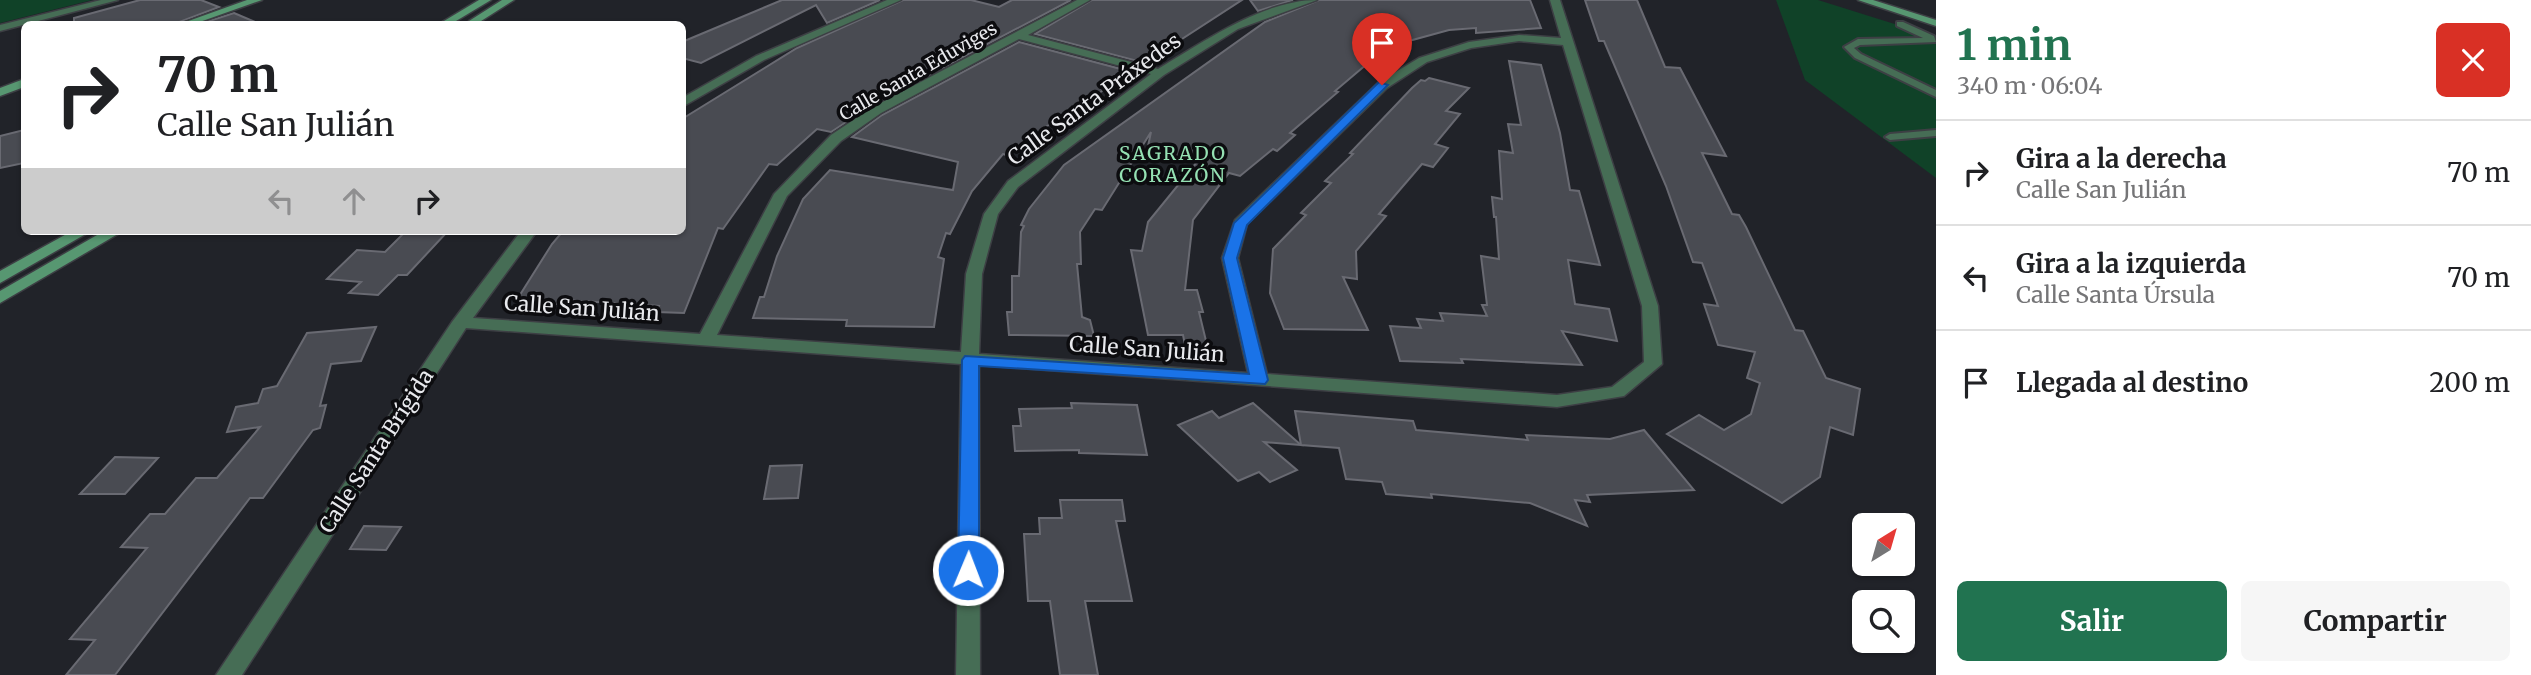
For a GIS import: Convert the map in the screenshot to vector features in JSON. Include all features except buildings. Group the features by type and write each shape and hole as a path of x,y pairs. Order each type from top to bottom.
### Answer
{"main road":[{"path":"194,21 257,0"},
{"path":"449,21 486,0"},
{"path":"472,21 509,0"},
{"path":"1863,0 1936,23"},
{"path":"0,92 21,84"},
{"path":"0,278 76,235"},
{"path":"0,298 108,235"}],"street":[{"path":"28,21 113,0"},
{"path":"686,101 760,58 896,0"},
{"name":"Calle Santa Eduviges","path":"705,341 781,194 836,138 877,110 1016,34 1085,0"},
{"name":"Calle Santa Práxedes","path":"968,675 970,360 974,274 991,214 1013,184 1160,74 1234,27 1312,0"},
{"name":"Calle San Julián","path":"461,322 1557,401 1616,392 1653,364 1650,306 1555,0"},
{"path":"0,28 21,23"},
{"path":"1016,34 1160,74"},
{"path":"1259,380 1230,258 1240,223 1382,85 1423,60 1469,45 1519,38 1569,42"},
{"name":"Calle Santa Brígida","path":"228,675 461,322 526,235"}],"lane":[{"path":"1900,24 1936,40"},
{"path":"1936,40 1858,42 1848,47 1858,56 1936,94"},
{"path":"1890,137 1936,133"}],"green space":[{"path":"0,0 92,0 0,23"},
{"path":"1776,0 1818,0 1936,37 1936,178 1805,80"}],"district":[{"name":"SAGRADO CORAZÓN","path":"1173,164"}],"route":[{"path":"968,570 970,360 1259,380 1230,258 1240,223 1382,85"}]}
